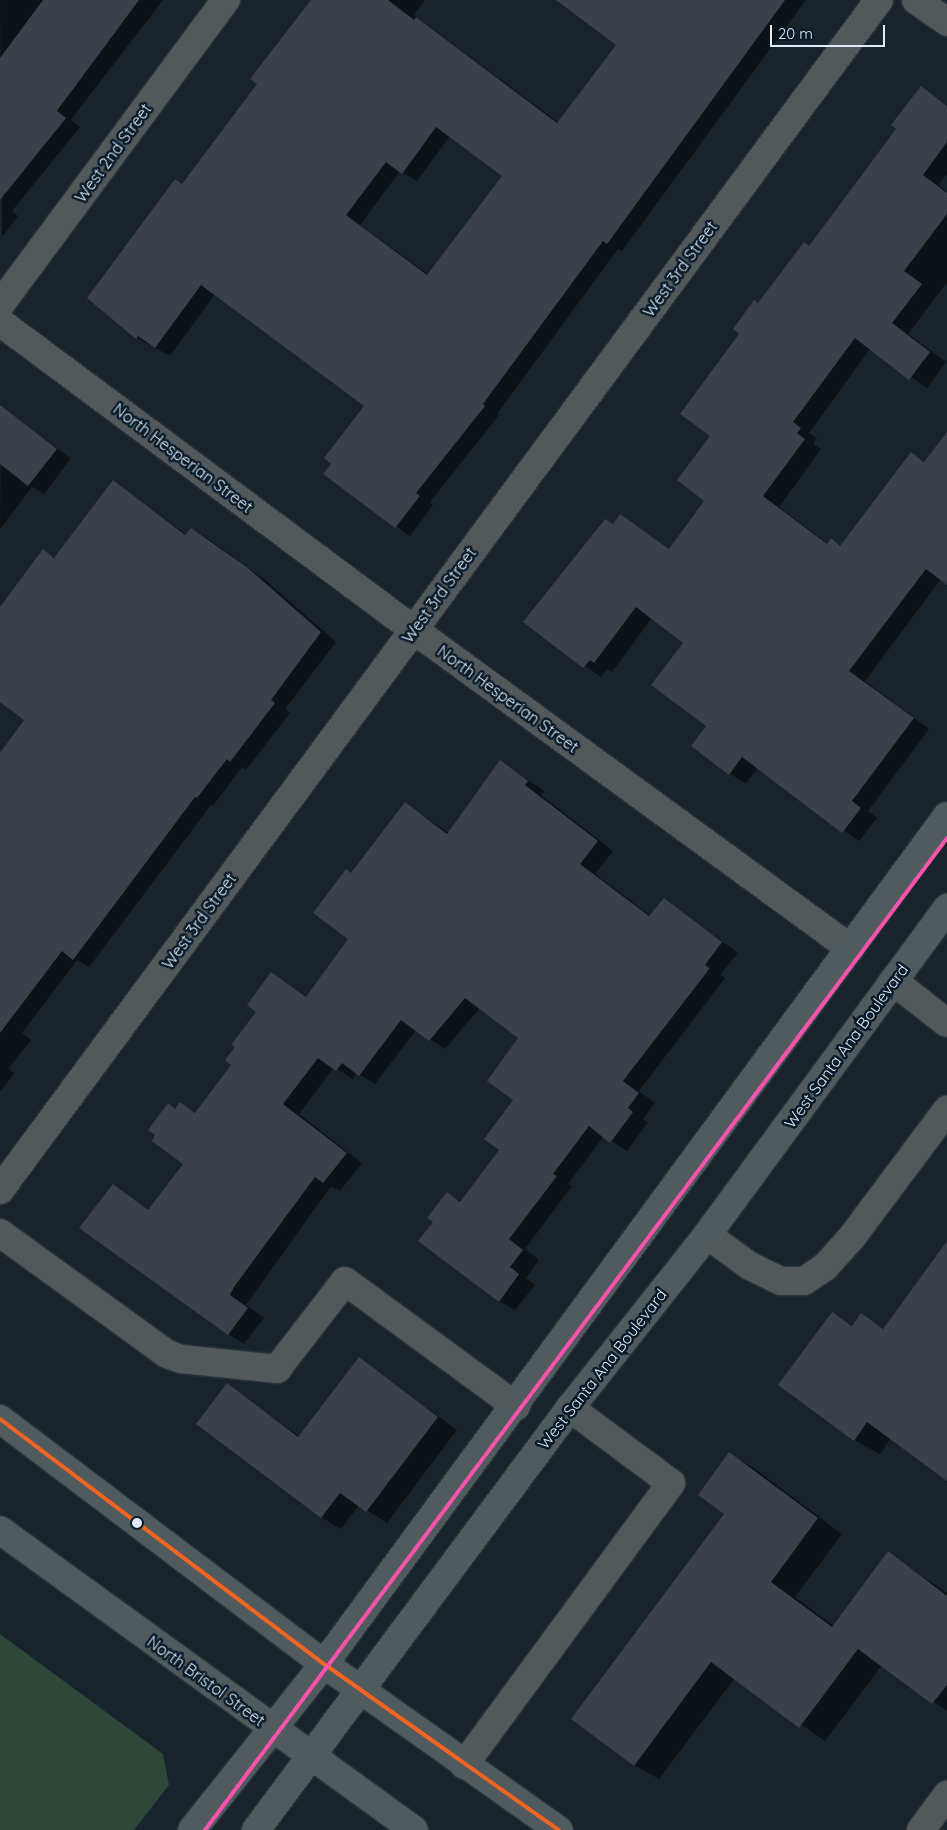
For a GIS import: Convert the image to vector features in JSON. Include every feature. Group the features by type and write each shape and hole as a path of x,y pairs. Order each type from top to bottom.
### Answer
{"main road":[{"path":"192,1830 270,1728 324,1664 516,1406 947,816"},
{"name":"West Santa Ana Boulevard","path":"256,1830 570,1408 707,1235 947,908"},
{"path":"0,1419 324,1664 464,1765 559,1830"},
{"name":"North Bristol Street","path":"0,1530 270,1728 414,1830"}],"street":[{"name":"West 2nd Street","path":"0,305 226,0"},
{"name":"West 3rd Street","path":"0,1190 879,0"},
{"path":"916,0 947,22"},
{"name":"North Hesperian Street","path":"0,322 414,630 850,948"},
{"path":"893,981 947,1023"},
{"path":"707,1235 750,1266 781,1281 804,1281 824,1267 852,1237 947,1110"},
{"path":"0,1232 167,1354 181,1359 277,1369 345,1281 516,1406"},
{"path":"464,1765 671,1483 570,1408"},
{"path":"921,1830 947,1795"}],"green space":[{"path":"0,1634 163,1754 169,1785 134,1830 0,1830"}],"building":[{"path":"43,0 139,0 57,111 66,118 0,200 0,58"},
{"path":"311,0 388,0 414,20 416,17 557,123 616,45 556,0 785,0 607,244 603,241 483,404 485,406 416,493 420,496 395,528 323,474 331,464 324,458 364,406 201,285 155,348 138,336 136,339 87,298 175,179 182,184 257,84 250,79","holes":["436,127 502,176 427,275 346,215 386,162 402,174"]},
{"path":"921,86 947,106 947,142 923,175 947,193 947,214 904,271 922,284 892,323 930,352 909,380 855,338 793,422 801,428 797,433 805,439 763,496 827,544 831,538 840,546 911,452 924,462 947,432 947,585 926,569 849,671 914,718 852,801 861,808 842,833 742,757 729,775 691,746 706,726 651,685 683,643 636,607 594,663 590,660 583,668 523,622 605,519 613,524 620,514 669,549 704,501 677,480 710,436 680,414 739,334 733,329 754,300 758,303 804,242 809,246 896,129 891,125"},
{"path":"0,405 57,449 28,486 0,464"},
{"path":"113,480 185,535 191,528 248,568 321,632 271,700 275,703 230,762 227,759 197,798 195,797 73,960 62,951 0,1033 0,753 24,720 0,702 0,607 43,549 54,558"},
{"path":"500,760 528,781 525,785 598,841 580,864 649,916 664,898 722,942 705,965 710,968 623,1081 639,1093 628,1108 633,1112 610,1143 589,1126 553,1174 557,1176 509,1239 523,1250 510,1267 519,1274 499,1302 418,1241 433,1222 427,1218 447,1192 460,1202 499,1150 484,1139 513,1100 487,1081 518,1038 465,998 429,1041 401,1020 359,1076 342,1063 336,1071 318,1058 283,1104 347,1153 323,1183 315,1177 234,1287 230,1295 248,1308 228,1335 79,1228 113,1184 148,1210 183,1164 152,1141 155,1135 148,1130 168,1103 175,1109 180,1102 195,1113 231,1065 225,1060 235,1047 231,1045 256,1012 247,1005 271,972 306,997 348,939 313,913 346,869 351,873 405,802 447,834"},
{"path":"947,1241 947,1481 867,1422 854,1441 778,1385 832,1312 852,1326 861,1313 883,1329"},
{"path":"359,1357 438,1417 366,1512 340,1493 321,1518 196,1424 227,1383 298,1437"},
{"path":"729,1452 818,1518 771,1582 832,1627 888,1551 947,1596 947,1685 932,1704 858,1649 799,1728 711,1662 634,1766 571,1719 724,1514 698,1495"}],"transit line":[{"path":"205,1830 947,838"},
{"path":"0,1419 327,1666 559,1830"}]}
